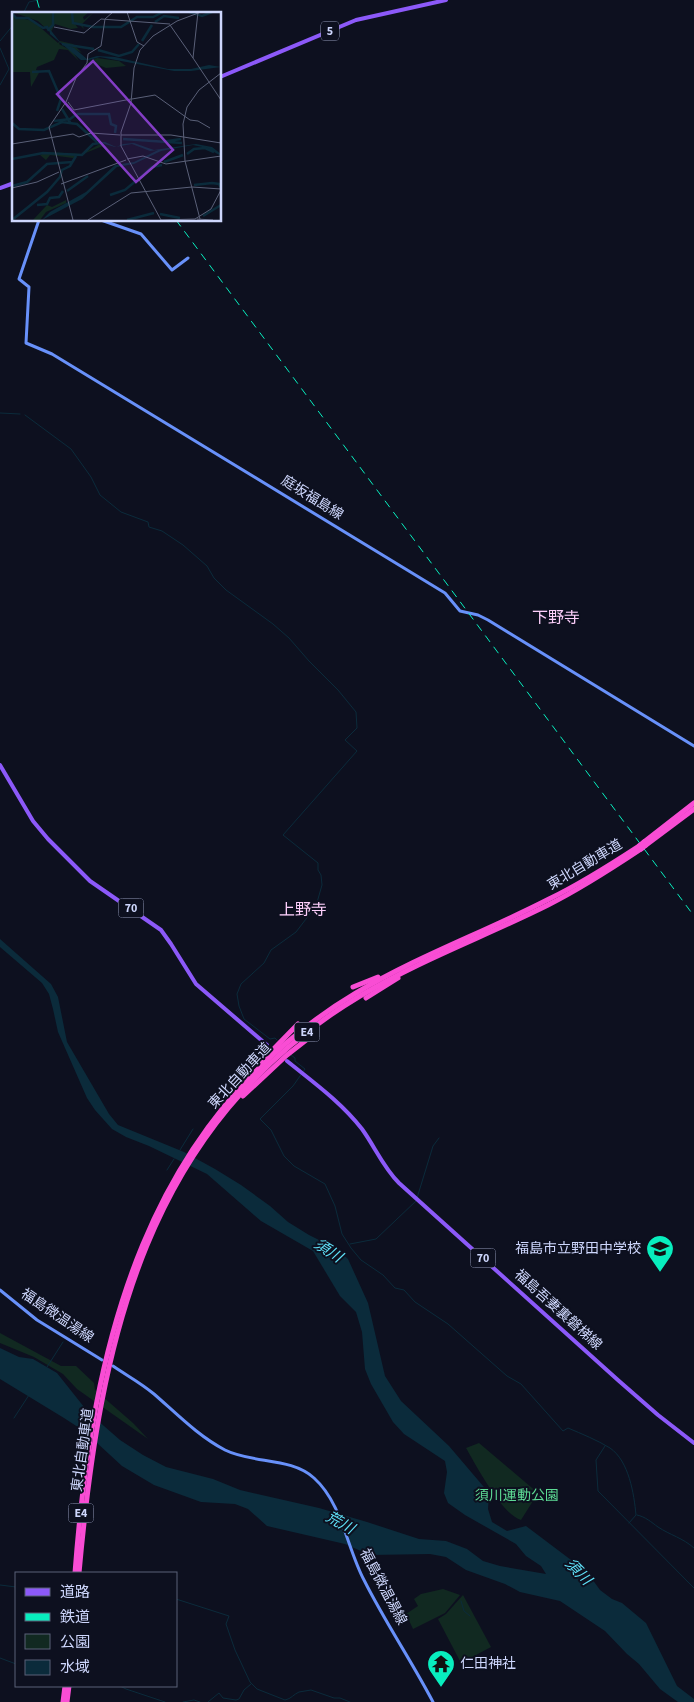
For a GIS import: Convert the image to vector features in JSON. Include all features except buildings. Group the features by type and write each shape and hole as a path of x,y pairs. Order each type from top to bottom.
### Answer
{"highway":[{"name":"東北自動車道","path":"75,1572 90,1454 103,1379 116,1321 138,1255 154,1217 182,1169 221,1114 262,1066 315,1021 367,987 433,952 548,900 599,872 643,846 694,803"},
{"name":"東北自動車道","path":"221,1114 269,1065 318,1024 380,984 549,904 600,876 694,809"},
{"path":"353,987 433,952"},
{"path":"366,998 440,955"},
{"path":"221,1114 242,1083 298,1024"},
{"path":"221,1114 310,1037"},
{"name":"東北自動車道","path":"80,1572 90,1454"},
{"path":"63,1702 67,1687"},
{"path":"67,1687 68,1702"}],"main road":[{"name":"5","path":"221,77 356,20 446,0"},
{"path":"0,188 12,184"},
{"name":"庭坂福島線","path":"39,221 19,280 28,286 26,343 58,357 445,593 460,611 488,620 694,746"},
{"path":"104,221 141,234 172,270 188,258"},
{"name":"70","path":"0,766 33,821 54,844 90,881 161,930 172,944 196,984 267,1045"},
{"name":"福島吾妻裏磐梯線","path":"287,1061 337,1102 353,1119 362,1129 386,1170 398,1183 625,1386 694,1443"},
{"name":"福島微温湯線","path":"0,1290 37,1320 102,1360"},
{"name":"福島微温湯線","path":"113,1366 152,1392 198,1431 224,1449 247,1458 299,1469 316,1480 333,1502 363,1579 433,1702"}],"green space":[{"path":"0,1333 61,1366 76,1366 94,1383 95,1390 133,1423 148,1439 77,1389 63,1374 34,1357 0,1343"},
{"name":"須川運動公園","path":"479,1443 538,1493 521,1520 514,1516 498,1500 466,1448"},
{"path":"443,1589 460,1595 445,1613 413,1629 406,1614 418,1606 414,1599 421,1594"},
{"path":"463,1595 491,1647 461,1663 438,1619 446,1614"}],"water":[{"path":"0,939 51,984 58,997 67,1042 109,1114 118,1125 184,1152 215,1169 270,1206 288,1222 337,1249 348,1259 368,1303 385,1376 401,1401 449,1446 489,1493 488,1509 492,1522 507,1531 526,1526 587,1572 600,1590 612,1599 622,1603 646,1623 677,1686 694,1699 694,1702 678,1702 660,1689 639,1664 605,1631 560,1601 520,1592 505,1584 466,1570 446,1557 430,1554 370,1555 345,1544 267,1526 248,1509 235,1504 201,1502 154,1485 122,1466 84,1431 0,1379 0,1348 19,1357 33,1359 57,1373 88,1412 120,1440 166,1467 213,1479 240,1490 319,1508 419,1539 446,1541 467,1549 483,1561 500,1566 546,1574 541,1566 526,1556 516,1544 448,1503 444,1493 447,1472 445,1461 404,1434 393,1422 371,1384 365,1369 362,1332 356,1312 340,1296 313,1251 261,1221 207,1174 112,1129 95,1110 87,1098 58,1032 49,994 42,983 0,947"}],"waterway":[{"path":"24,12 29,2 38,0"},
{"path":"0,41 12,26"},
{"path":"0,48 9,69 0,85"},
{"path":"0,413 20,414"},
{"path":"25,415 71,449 91,477 100,495 121,512 148,522 149,527 162,531 183,545 207,566 214,578 226,590 289,638 356,712 357,728 345,740 357,751 283,835 318,863 322,885 316,906 296,932 271,950 264,963 241,984 237,994 244,1019 270,1039 275,1038 277,1040"},
{"name":"須川","path":"291,1055 305,1069 293,1086 260,1119 271,1130 284,1156 294,1166 325,1184 335,1206 342,1234 361,1260 383,1275 395,1288 404,1290 415,1302 448,1324 507,1376 521,1384 563,1431 568,1428 600,1442 616,1454 626,1469 634,1498 636,1515 629,1523"},
{"path":"180,1150 193,1129"},
{"path":"417,1198 433,1146 439,1138"},
{"path":"167,1170 174,1159"},
{"path":"350,1244 376,1239 416,1201"},
{"path":"47,1367 63,1342"},
{"path":"14,1418 29,1395"},
{"path":"605,1446 596,1460 598,1491 694,1588"},
{"path":"637,1515 646,1518 694,1548"},
{"path":"0,1585 15,1587"},
{"path":"178,1600 229,1616 226,1624 235,1650 250,1682 257,1689 285,1700 299,1692 311,1690 350,1702"},
{"path":"461,1601 464,1611 470,1616"},
{"path":"0,1658 15,1664"},
{"path":"208,1702 219,1693 223,1698 239,1699 244,1690 251,1684"},
{"path":"122,1687 165,1702"},
{"path":"183,1702 194,1700 200,1702"}],"railway":[{"path":"37,0 40,12"},
{"path":"177,221 694,916"}],"place":[{"name":"福島市立野田中学校","path":"660,1273"},
{"name":"仁田神社","path":"441,1688"}],"district":[{"name":"下野寺","path":"556,618"},
{"name":"上野寺","path":"303,910"}],"water label":[{"name":"荒川","path":"340,1523"}]}
